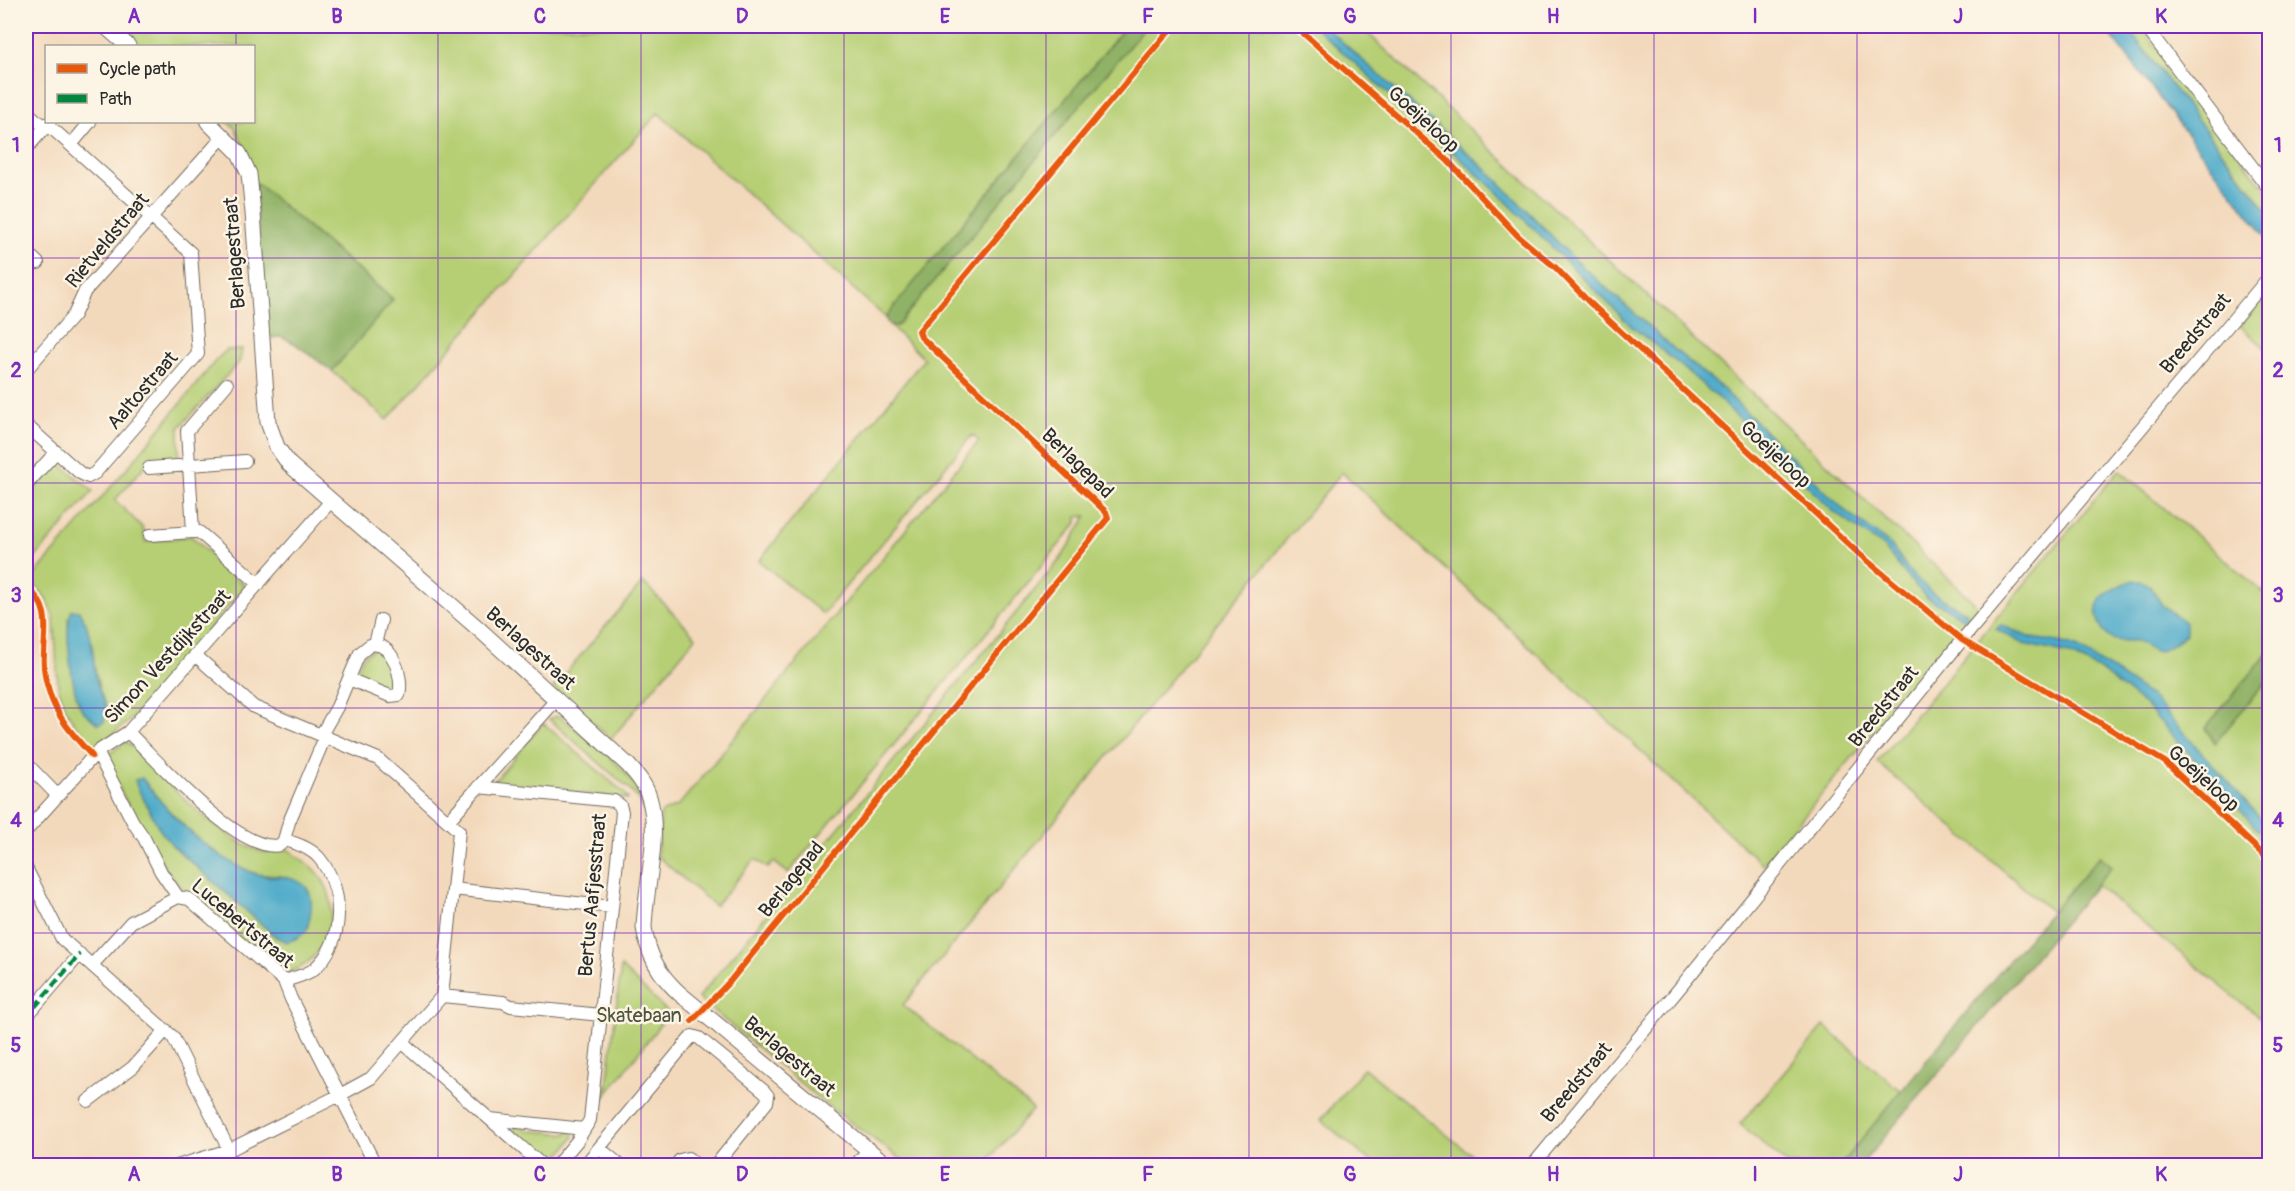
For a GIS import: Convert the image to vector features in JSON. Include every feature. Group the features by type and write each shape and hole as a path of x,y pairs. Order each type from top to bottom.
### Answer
{"street":[{"path":"105,26 127,45"},
{"path":"2145,26 2270,190"},
{"name":"Aaltostraat","path":"26,111 45,122"},
{"path":"71,145 89,123"},
{"name":"Berlagestraat","path":"209,123 239,153 249,174 268,423 272,437 289,464 480,630 628,765 644,784 654,822 644,928 647,944 658,969 679,993 785,1078 888,1166"},
{"path":"26,149 48,124"},
{"name":"Aaltostraat","path":"26,425 80,473 88,477 95,473 197,357 191,253 48,124"},
{"name":"Rietveldstraat","path":"26,370 74,315 85,291 223,136"},
{"path":"26,252 38,263"},
{"name":"Breedstraat","path":"1532,1166 1671,999 1962,640 2270,276"},
{"path":"193,532 187,431 227,384"},
{"path":"26,485 56,452"},
{"path":"149,468 245,461"},
{"name":"Simon Vestdijkstraat","path":"26,831 97,752 128,732 331,501"},
{"path":"150,535 199,532 259,584"},
{"path":"375,644 381,620"},
{"path":"128,732 195,799 226,823 265,845 280,845 284,840 323,736 360,653 366,647 375,644 382,646 388,653 397,667 401,682 399,695 390,696 349,679"},
{"path":"177,1166 230,1150 371,1078 442,996 459,831 378,759 254,707 195,655"},
{"path":"448,821 556,700"},
{"name":"Lucebertstraat","path":"97,752 133,822 178,897 189,899 284,981 376,1166"},
{"path":"26,763 57,795"},
{"name":"Bertus Aafjesstraat","path":"478,787 614,801 620,805 622,812 590,1120 584,1129"},
{"path":"284,840 299,844 319,857 329,874 337,897 339,919 334,942 313,971 284,981"},
{"path":"26,868 62,939 173,1037 230,1150"},
{"path":"453,889 612,908"},
{"path":"92,965 131,922 178,897"},
{"path":"26,1017 80,954"},
{"path":"442,996 601,1015"},
{"path":"88,1101 133,1067 165,1030"},
{"path":"584,1166 692,1036 708,1046 768,1096 767,1102 715,1166"},
{"path":"402,1042 543,1166"},
{"path":"489,1119 584,1129"},
{"path":"556,1166 584,1129"},
{"path":"598,1148 621,1166"},
{"path":"855,1166 868,1150"},
{"path":"675,1166 680,1160 688,1158 697,1166"}],"green space":[{"path":"118,26 1126,26 886,318 658,113 387,420 332,371 393,299 254,181 244,147 235,128 228,123 255,123 255,45 140,45"},
{"path":"1126,26 1146,26 897,326 890,325 886,320 887,315"},
{"path":"1146,26 1314,26 1497,192 1632,327 1719,399 1834,512 1884,547 1927,598 1967,613 1932,593 1910,572 1891,545 1844,510 1724,390 1674,349 1573,258 1491,174 1324,26 1360,26 1978,606 1763,865 1342,472 903,1005 1033,1109 984,1165 909,1165 823,1102 698,998 1062,557 1087,516 1077,517 1077,523 788,873 774,862 768,868 755,859 715,906 657,856 661,813 679,805 979,441 972,435 823,614 759,561 924,359 890,325 897,326"},
{"path":"2126,26 2140,26 2269,194 2269,213"},
{"path":"254,181 393,300 332,371 294,343 281,337 267,338"},
{"path":"2269,292 2269,351 2240,326"},
{"path":"242,349 240,361 179,428 179,459 149,461 115,500 143,528 145,542 191,536 245,586 135,716 97,747 75,725 65,708 58,685 54,618 45,597 30,580 227,350","holes":["68,617 94,665 101,697 107,710 72,668 68,641"]},
{"path":"59,463 93,491 26,568 26,498"},
{"path":"2119,470 2269,597 2269,652 2206,729 2215,742 2269,678 2269,1025 2096,885 2112,866 2100,856 2052,912 1877,762"},
{"path":"643,582 696,637 611,739 553,688"},
{"path":"374,649 385,656 392,667 395,680 393,692 361,680 358,666"},
{"path":"2269,652 2269,678 2215,743 2205,728"},
{"path":"557,716 601,749 624,772 634,784 645,813 639,800 629,789 549,719"},
{"path":"543,723 624,793 628,799 493,783"},
{"path":"125,742 131,745 186,800 224,832 251,848 263,852 275,852 286,848 313,869 326,886 331,912 324,940 308,962 283,973 225,927 184,890 153,849 104,758","holes":["142,779 192,834 223,857 254,873 282,876 288,942 276,937 173,846"]},
{"path":"2100,856 2112,866 1861,1165 1840,1165 2012,957"},
{"name":"Skatebaan","path":"621,967 669,1013 603,1099 607,1086"},
{"path":"1824,1026 1902,1092 1840,1165 1788,1165 1740,1124"},
{"path":"1364,1068 1484,1165 1375,1165 1321,1120"},
{"path":"515,1127 567,1134 568,1131 573,1133 574,1137 557,1159 546,1162 542,1159 543,1156 520,1135 518,1137 514,1132"}],"water":[{"path":"1314,26 1324,26 1491,174 1573,258 1674,349 1724,390 1844,510 1891,545 1910,572 1932,593 1967,613 1967,618 1927,598 1884,547 1834,512 1719,399 1632,327 1497,192"},
{"path":"2104,26 2126,26 2269,213 2269,241"},
{"path":"2134,580 2151,586 2162,605 2186,623 2186,634 2166,649 2155,651 2137,641 2113,640 2099,623 2097,606 2100,600 2105,594"},
{"path":"72,610 79,611 86,623 92,644 96,680 107,710 104,722 98,724 82,710 75,688 68,630"},
{"path":"2001,625 2031,638 2077,647 2151,696 2269,828 2269,839 2258,830 2145,705 2098,669 2069,654 2023,644 1996,629"},
{"path":"142,778 178,820 221,856 253,873 293,879 305,886 311,901 307,930 288,942 276,937 173,846 160,830 137,787 135,780"}],"marked path":[{"path":"26,1017 80,954"}],"cycle path":[{"name":"Berlagepad","path":"692,1021 731,980 1108,518 1106,512 921,337 919,331 1173,26"},
{"name":"Goeijeloop","path":"1295,26 1447,160 1518,236 1556,268 1588,301 1858,553 1962,640 2165,762 2270,861"},
{"path":"26,586 40,602 45,617 44,668 52,700 67,726 92,756"}]}
